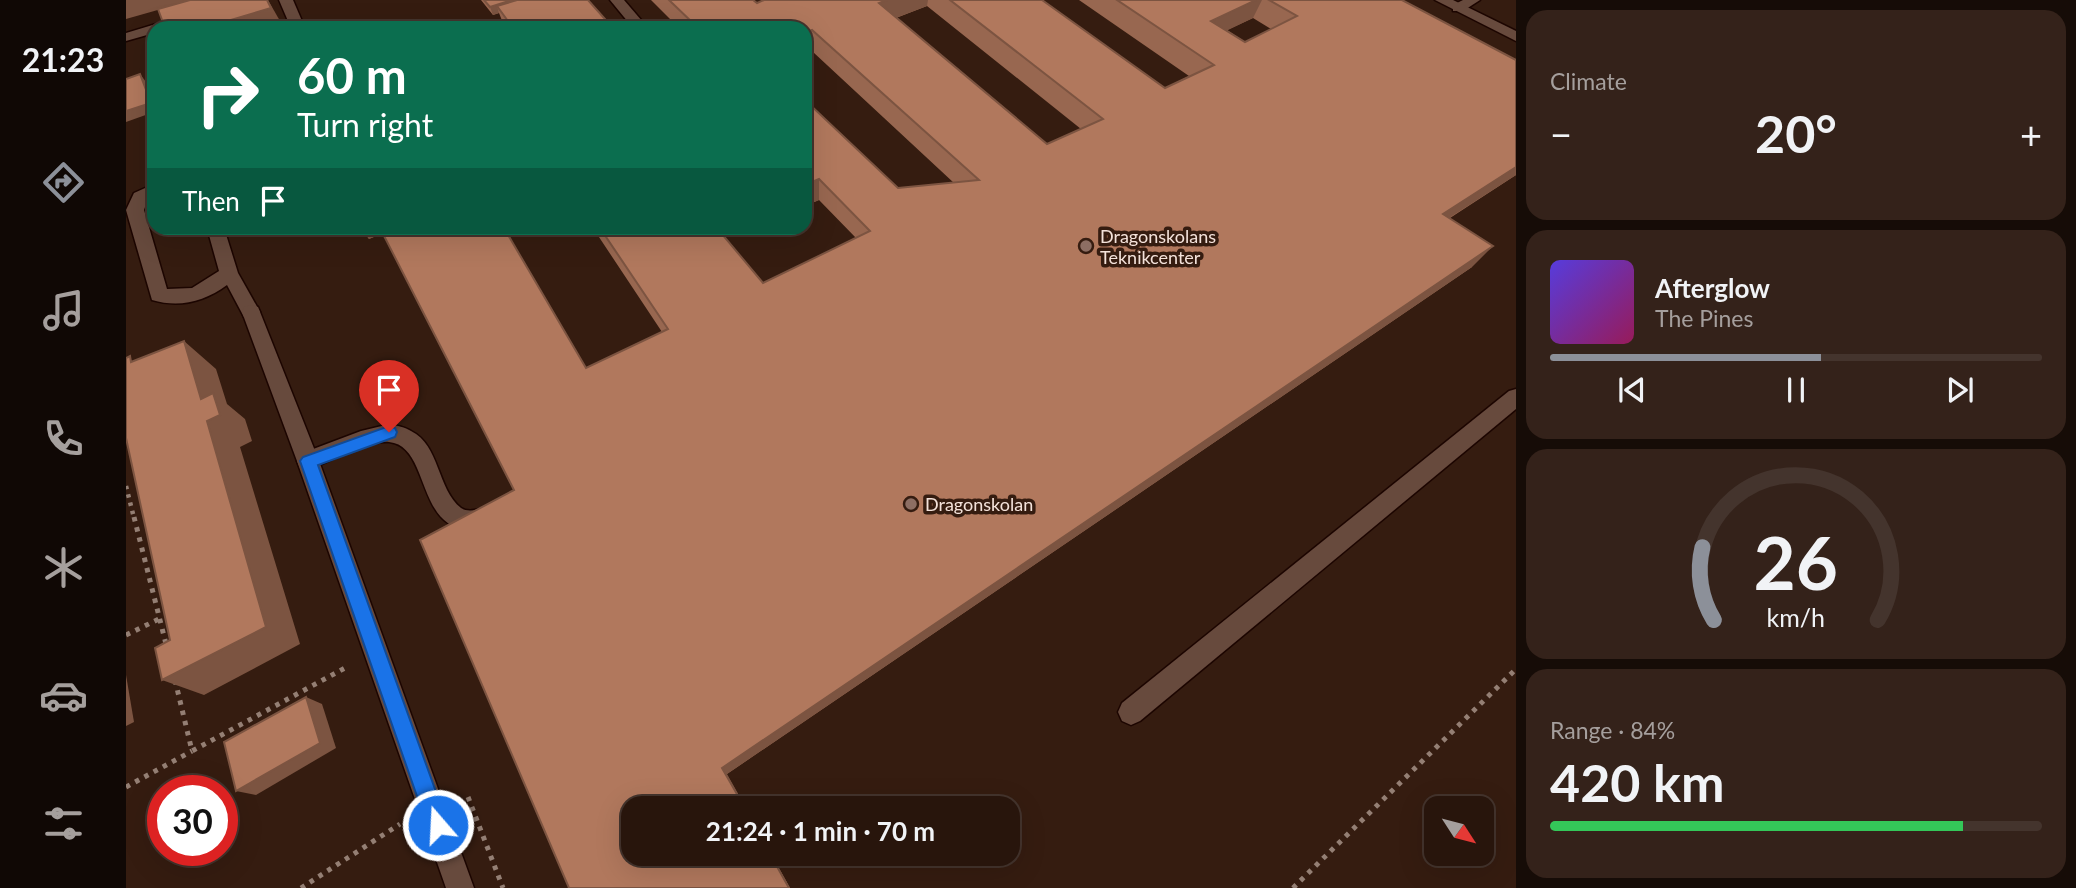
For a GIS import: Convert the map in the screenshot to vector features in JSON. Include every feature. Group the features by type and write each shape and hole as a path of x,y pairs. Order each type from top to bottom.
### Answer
{"street":[{"path":"286,0 295,21"},
{"path":"617,0 635,21"},
{"path":"1442,0 1516,37"},
{"path":"1458,8 1473,0"},
{"path":"180,21 204,14"},
{"path":"126,37 147,30"},
{"path":"147,194 140,197 135,210 159,295 177,300 213,288 229,273"},
{"path":"218,235 229,273 251,312 308,461 460,888"},
{"path":"1131,712 1516,397"},
{"path":"308,461 389,432 403,435 414,443 441,502 452,513 467,520 481,520 513,505"}],"path":[{"path":"126,486 169,659"},
{"path":"126,635 159,619"},
{"path":"126,787 376,651"},
{"path":"1293,888 1516,669"},
{"path":"172,672 192,751"},
{"path":"301,888 430,804"}],"building":[{"path":"190,0 267,0 271,8 227,21 162,21 158,9"},
{"path":"484,0 512,0 490,7"},
{"path":"517,0 588,0 607,21 508,21 497,6"},
{"name":"Dragonskolan","path":"669,0 753,0 757,3 764,0 887,0 879,3 1047,144 1103,119 950,0 1042,0 1165,88 1214,65 1117,0 1256,0 1211,21 1245,42 1297,16 1269,0 1402,0 1516,60 1516,167 1443,214 1493,246 722,768 738,796 621,796 621,866 777,866 789,888 569,888 420,540 514,490 384,235 508,235 586,368 668,329 605,235 723,235 763,283 870,231 819,179 812,182 812,107 898,188 979,180 812,30 812,21 691,21"},
{"path":"140,74 147,92 147,104 126,111 126,79"},
{"path":"184,341 201,399 213,393 220,415 207,421 266,627 162,680 155,648 170,640 126,438 126,358 130,356 131,362"},
{"path":"306,697 320,743 238,790 238,775 232,775 224,742"}],"place":[{"name":"Dragonskolans Teknikcenter","path":"1086,246"},
{"name":"Dragonskolan","path":"911,504"}],"route":[{"path":"389,432 308,461 438,825"}]}
